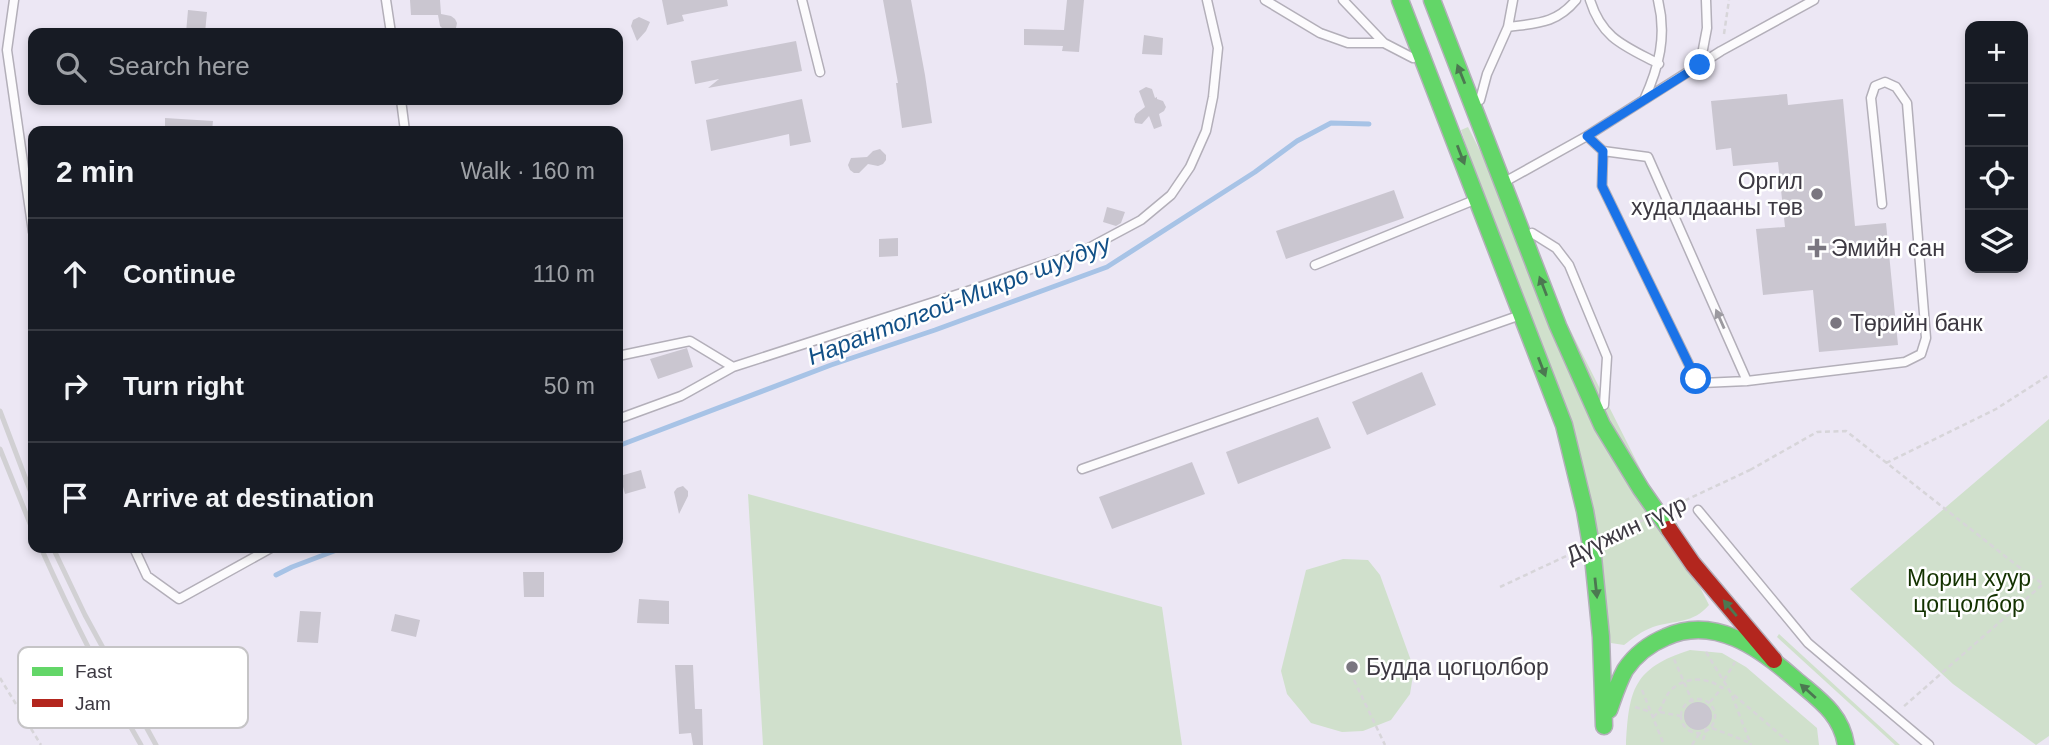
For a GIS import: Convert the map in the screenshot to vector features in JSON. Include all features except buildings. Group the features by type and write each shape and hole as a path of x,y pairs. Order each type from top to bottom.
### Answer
{"highway":[{"path":"1401,0 1564,425 1593,557 1601,637 1603,745"},
{"path":"1432,0 1558,326 1602,425 1641,489 1693,564 1774,660 1829,709 1843,729 1846,745"},
{"path":"1443,109 1473,106"},
{"path":"1604,726 1619,680 1632,660 1661,638 1702,628 1719,631 1774,660"}],"lane":[{"path":"14,0 7,50 28,197"},
{"path":"386,0 390,28"},
{"path":"802,0 820,72"},
{"path":"623,417 681,396 733,367 1083,251 1140,220 1171,195 1190,167 1206,131 1213,97 1218,47 1207,0"},
{"path":"1265,0 1320,33 1348,43 1384,43"},
{"path":"1343,0 1384,43 1426,64"},
{"path":"1473,106 1508,27 1513,0"},
{"path":"1508,27 1549,22 1564,13 1576,0"},
{"path":"1590,0 1594,15 1606,32 1658,64"},
{"path":"1644,100 1658,64 1662,33 1657,0"},
{"path":"1700,65 1707,29 1706,0"},
{"path":"1503,183 1587,136 1721,51 1814,0"},
{"path":"1603,151 1602,186 1696,379 1702,383 1748,381 1905,362 1921,354 1926,338 1907,103 1896,87 1885,82 1875,86 1871,98 1882,204"},
{"path":"402,105 404,126"},
{"path":"1587,136 1603,151 1648,157 1748,381"},
{"path":"1315,265 1478,199"},
{"path":"1519,225 1556,248 1569,265 1607,357 1602,425"},
{"path":"1082,469 1522,315"},
{"path":"623,355 690,341 733,367"},
{"path":"1698,510 1808,643 1928,745"},
{"path":"136,553 147,576 179,598 262,553"}],"path":[{"path":"1721,51 1729,0"},
{"path":"1886,463 1996,409 2049,375"},
{"name":"Дүүжин гүүр","path":"1500,587 1750,470 1817,432 1846,432 2043,584 1901,708"},
{"path":"1705,650 1731,692 1750,744"},
{"path":"1672,656 1692,702"},
{"path":"1724,680 1736,660"},
{"path":"0,678 18,707"},
{"path":"1660,712 1672,689 1685,682 1701,679 1714,682 1722,688"},
{"path":"1354,680 1385,745"},
{"path":"1639,681 1664,745"},
{"path":"1710,702 1727,685"},
{"path":"1731,692 1792,745"},
{"path":"1699,734 1686,729 1680,716 1683,704 1697,698 1710,702 1717,716 1712,728"},
{"path":"1629,705 1652,715 1660,712 1680,716"},
{"path":"31,728 41,745"},
{"path":"1692,745 1699,734 1712,728 1750,744"},
{"path":"1703,740 1705,729"}],"green space":[{"path":"1468,127 1709,605 1697,615 1649,629 1624,645 1611,643 1601,562 1461,130"},
{"name":"Морин хуур цогцолбор","path":"2049,419 2049,736 2036,745 1953,684 1850,589"},
{"path":"748,494 1162,607 1182,745 763,745"},
{"path":"1343,559 1368,560 1380,575 1414,669 1410,694 1391,720 1363,731 1342,732 1311,723 1287,694 1281,671 1306,570"},
{"path":"1779,634 1900,745 1895,745 1777,637"},
{"path":"1690,650 1722,653 1746,667 1817,728 1819,745 1626,745 1629,709 1645,673 1671,657"}],"waterway":[{"name":"Нарантолгой-Микро шуудуу","path":"623,444 831,365 1107,267 1255,172 1297,141 1331,123 1369,124"},
{"name":"Нарантолгой-Микро шуудуу","path":"276,575 329,553"}],"railway":[{"path":"0,411 28,485"},
{"path":"0,449 28,519"},
{"path":"43,553 88,647"},
{"path":"55,553 102,647"},
{"path":"131,728 141,745"},
{"path":"147,728 156,745"}],"traffic: fast":[{"path":"1400,0 1564,425 1593,557 1601,637 1604,726"},
{"path":"1432,0 1558,326 1602,425 1669,529"},
{"path":"1609,710 1625,670 1648,647 1684,631 1719,632 1767,656 1820,700 1834,715 1846,745"}],"traffic: jam":[{"path":"1669,529 1693,564 1774,660"}],"place":[{"name":"Оргил худалдааны төв","path":"1817,194"},
{"name":"Эмийн сан","path":"1817,248"},
{"name":"Төрийн банк","path":"1836,323"},
{"name":"Будда цогцолбор","path":"1352,667"}],"route":[{"path":"1696,379 1602,186 1603,151 1587,136 1700,65"}]}
